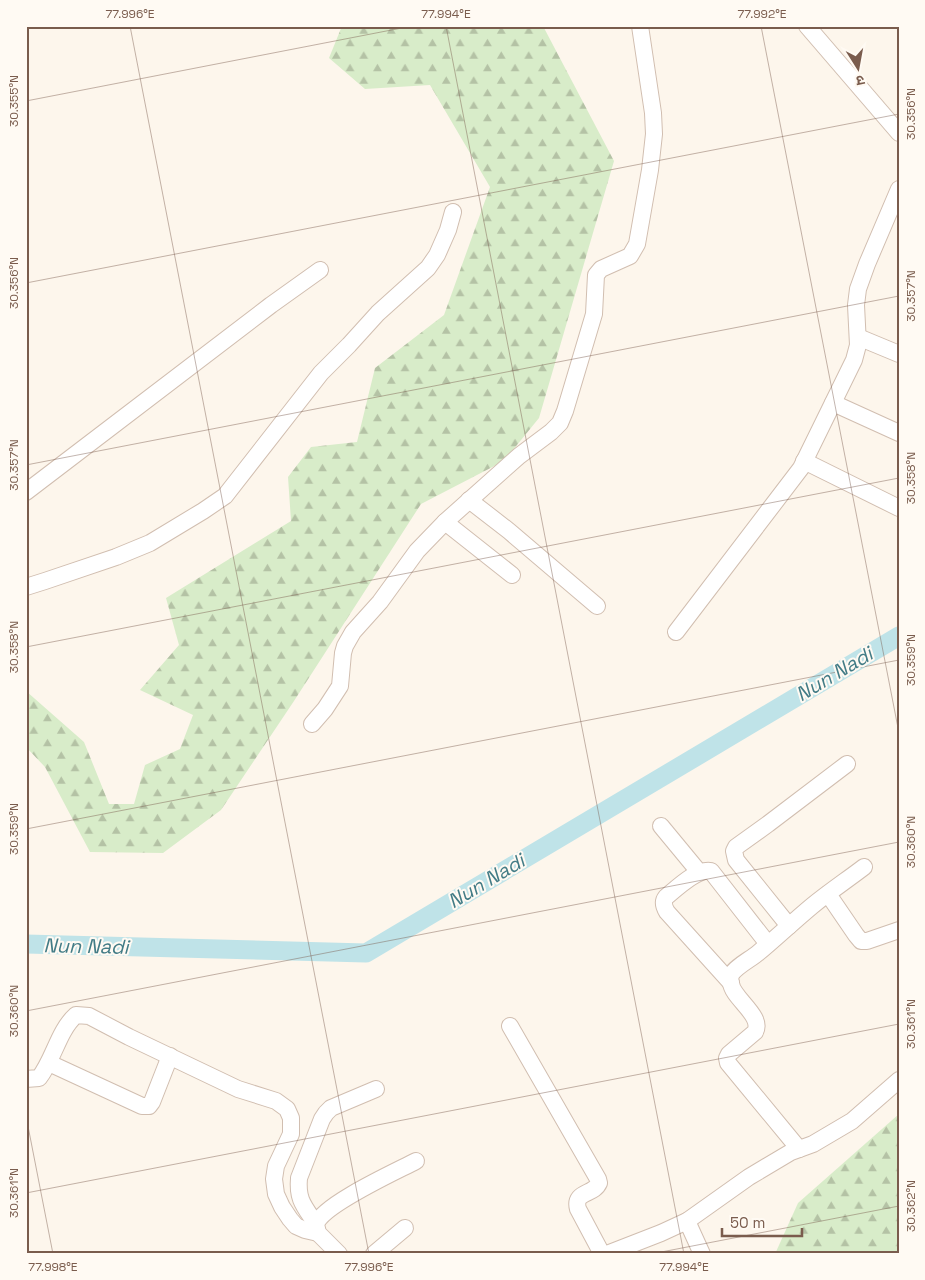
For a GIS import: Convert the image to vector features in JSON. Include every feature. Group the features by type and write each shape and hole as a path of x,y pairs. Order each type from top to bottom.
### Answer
{"street":[{"path":"312,724 325,709 340,686 343,654 353,632 380,602 417,551 444,522 518,456 551,432 560,423 566,411 594,314 596,275 601,268 630,256 637,244 650,170 654,134 653,113 640,26"},
{"path":"807,26 899,132"},
{"path":"676,632 801,468 854,360 858,345 856,304 858,290 866,264 899,189"},
{"path":"26,587 116,557 150,543 225,496 321,373 378,313 428,268 437,255 448,230 453,212"},
{"path":"26,492 271,305 320,270"},
{"path":"858,337 899,354"},
{"path":"833,403 899,433"},
{"path":"804,461 899,508"},
{"path":"470,500 597,606"},
{"path":"444,522 512,575"},
{"path":"789,926 736,860 734,851 736,847 847,764"},
{"path":"661,826 699,872"},
{"path":"799,1149 728,1063 727,1058 730,1054 757,1028 752,1015 732,988 731,975 814,905 864,867"},
{"path":"731,983 664,907 666,897 699,872 711,871 768,944"},
{"path":"828,894 861,941 867,941 899,930"},
{"path":"26,1079 39,1078 49,1064 68,1022 76,1015 89,1016 238,1089 276,1101 287,1109 291,1118 290,1134 276,1166 274,1179 276,1194 286,1213 296,1226 305,1230 317,1228"},
{"path":"510,1026 598,1179 597,1187 581,1196 576,1204 602,1254"},
{"path":"49,1064 142,1106 149,1106 170,1056"},
{"path":"607,1254 687,1221 749,1177 791,1152 813,1144 852,1121 899,1080"},
{"path":"339,1254 317,1228 302,1204 299,1196 299,1178 322,1119 331,1108 376,1089"},
{"path":"317,1228 321,1215 343,1199 416,1161"},
{"path":"687,1221 702,1254"},
{"path":"374,1254 406,1228"}],"green space":[{"path":"342,26 543,26 614,161 539,418 504,461 421,504 221,810 163,853 90,852 45,767 26,747 26,691 84,742 109,804 134,804 145,765 180,749 193,715 140,690 179,645 166,598 291,521 288,477 311,447 357,442 375,368 444,315 490,187 430,85 365,89 329,58"},
{"path":"899,1114 899,1254 775,1254 798,1203"}],"waterway":[{"name":"Nun Nadi","path":"26,944 366,953 899,636"}]}
